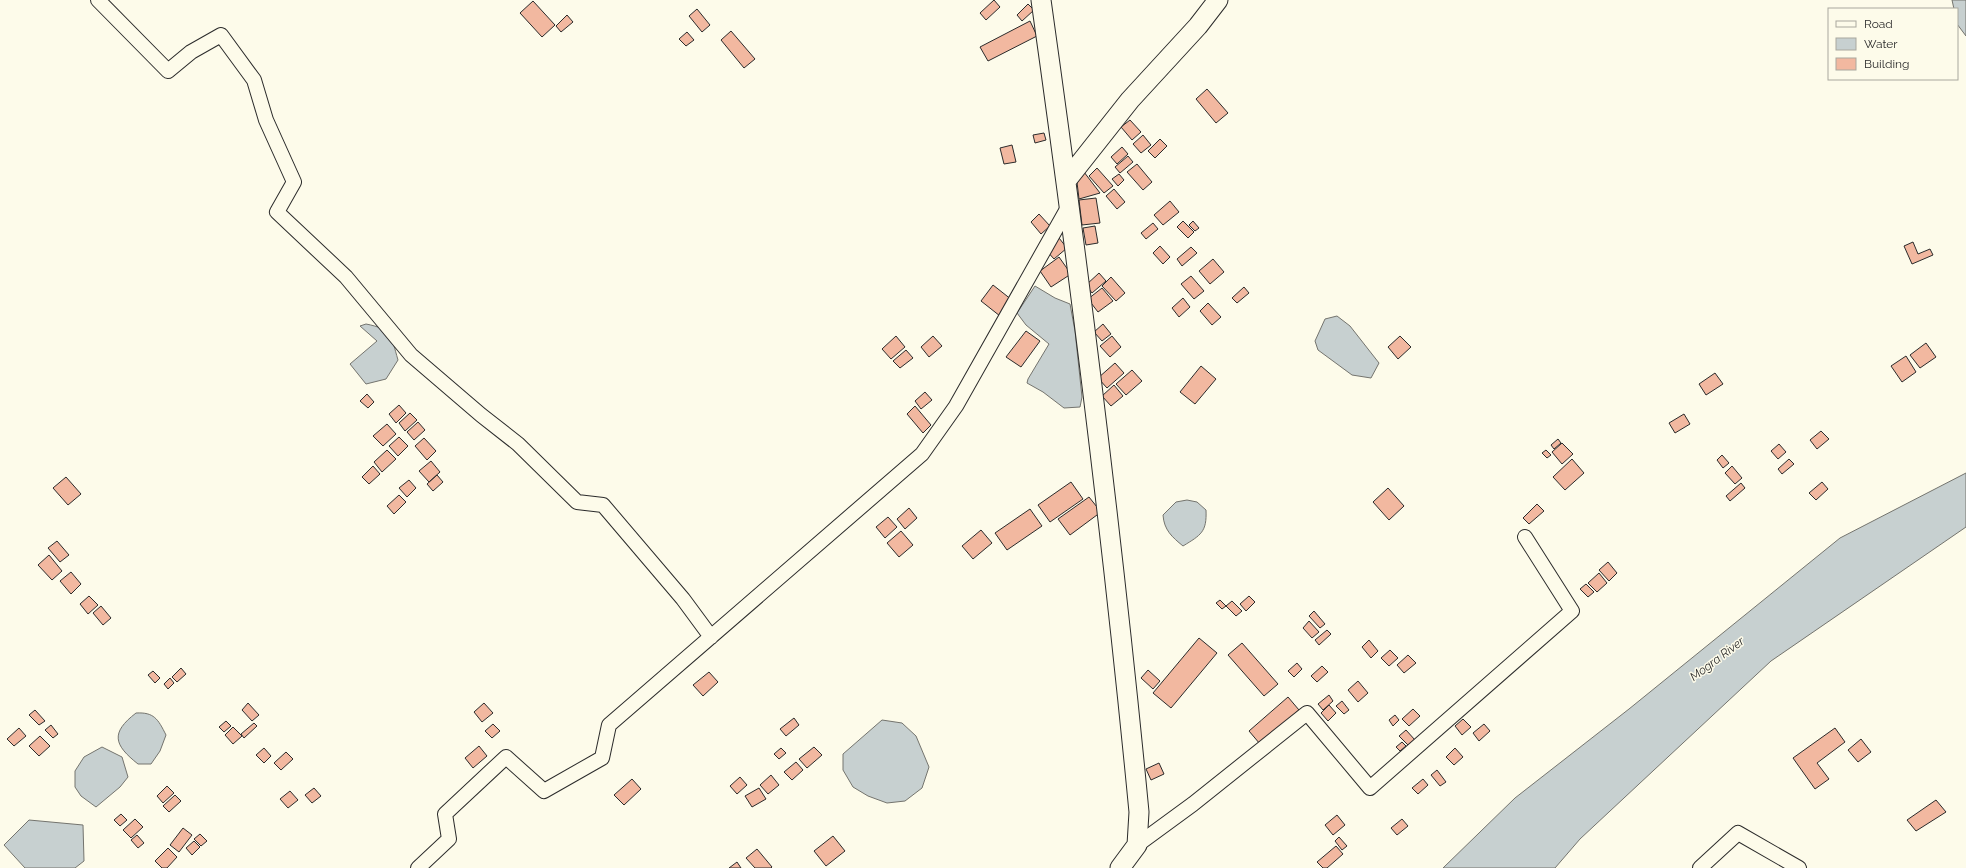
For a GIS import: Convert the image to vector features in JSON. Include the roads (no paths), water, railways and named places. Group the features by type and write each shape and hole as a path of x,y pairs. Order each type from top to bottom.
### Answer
{"street":[{"path":"98,0 168,71 191,52 221,35 254,80 266,120 294,182 277,212 346,277 411,355 480,415 518,444 577,502 603,506 683,599 711,637"},
{"path":"1041,0 1070,204 1113,553 1139,812 1137,845"},
{"path":"1066,181 1130,100 1198,26 1218,0"},
{"path":"418,868 449,839 445,814 506,757 544,791 602,758 610,725 922,454 956,406 1070,204"},
{"path":"1120,868 1137,845 1193,804 1307,713 1370,788 1572,611 1525,537"},
{"path":"1700,868 1738,833 1799,868"}],"water":[{"path":"1952,0 1966,0 1966,36 1958,25 1958,8 1954,8"},
{"path":"1035,286 1055,298 1070,304 1075,331 1082,397 1080,407 1064,408 1043,392 1027,383 1049,344 1026,325 1017,313"},
{"path":"1337,316 1350,326 1379,363 1371,378 1352,375 1318,350 1315,341 1325,319"},
{"path":"366,324 386,331 392,339 398,360 386,379 366,384 350,364 377,341 360,326"},
{"name":"Mogra River","path":"1966,473 1966,527 1771,661 1580,839 1555,868 1443,868 1515,798 1629,709 1840,538"},
{"path":"1187,500 1197,502 1206,510 1206,517 1202,532 1183,546 1169,533 1165,525 1163,515 1176,502"},
{"path":"136,713 151,715 158,721 166,735 160,751 151,764 138,764 124,751 118,739 122,727"},
{"path":"882,720 902,723 916,736 929,767 922,788 905,801 887,803 868,796 853,787 843,770 843,754"},
{"path":"102,747 122,757 128,777 120,787 96,807 81,796 75,787 75,771 84,757"},
{"path":"29,820 83,825 84,861 75,868 25,868 4,845"}]}
